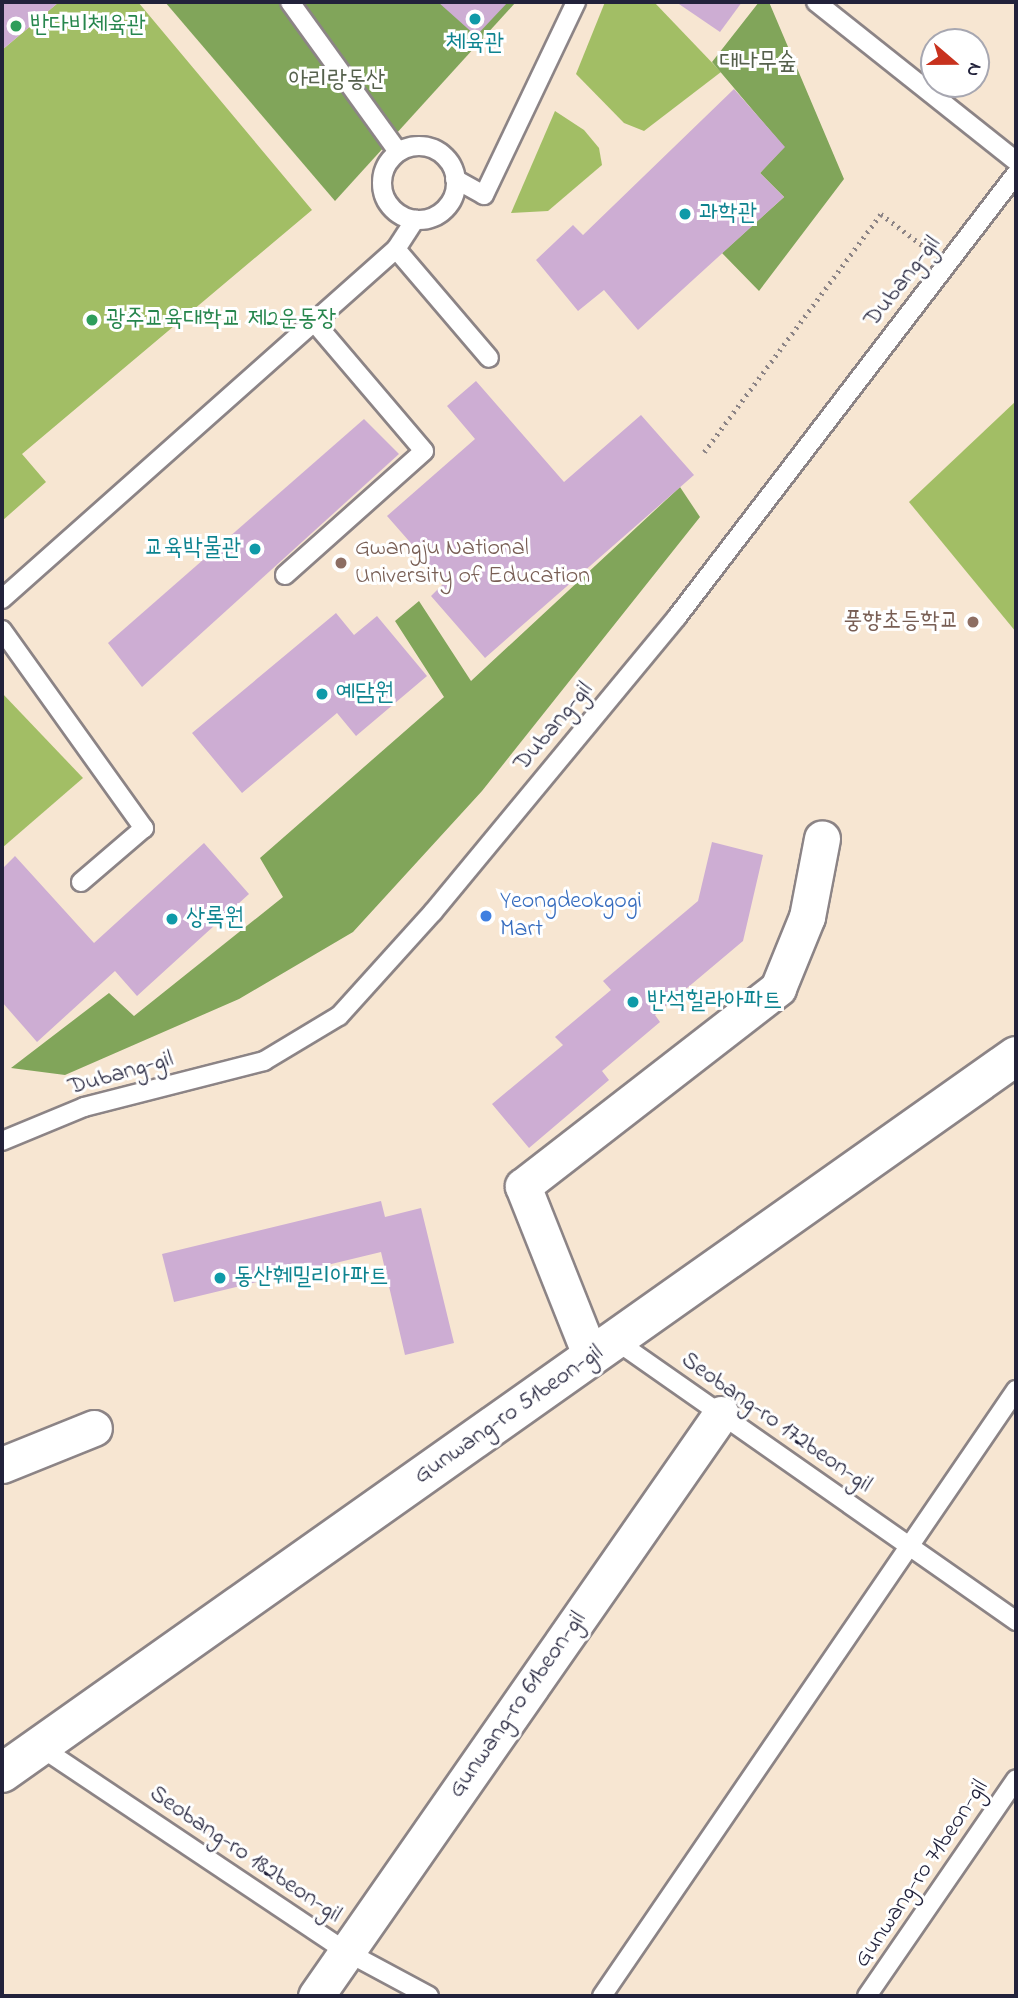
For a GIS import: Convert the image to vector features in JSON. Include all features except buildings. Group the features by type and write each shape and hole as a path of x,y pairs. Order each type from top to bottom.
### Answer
{"street":[{"path":"603,1348 523,1186 778,988 807,917 822,838"},
{"name":"Gunwang-ro 51beon-gil","path":"2,1773 1016,1056"},
{"name":"Gunwang-ro 61beon-gil","path":"316,1996 721,1414"},
{"path":"2,1465 94,1428"}],"lane":[{"path":"290,2 398,152"},
{"path":"455,179 484,195 576,2"},
{"path":"816,2 1016,161"},
{"path":"410,147 435,149 453,167 455,179 449,205 428,219 415,220 392,209 382,186 383,173 398,152 410,147"},
{"name":"Dubang-gil","path":"2,1141 84,1107 264,1061 339,1016 433,912 677,617 1016,174"},
{"path":"2,599 396,249 415,220"},
{"path":"396,249 489,358"},
{"path":"285,575 424,451 315,323"},
{"path":"2,630 144,828 81,882"},
{"name":"Seobang-ro 172beon-gil","path":"603,1348 721,1414 1016,1621"},
{"path":"602,1996 1016,1390"},
{"name":"Seobang-ro 182beon-gil","path":"39,1746 347,1952 429,1996"},
{"name":"Gunwang-ro 71beon-gil","path":"867,1996 1016,1779"}],"path":[{"path":"704,452 881,214 947,265"}],"green space":[{"name":"광주교육대학교 제2운동장","path":"59,2 138,2 312,210 22,454 46,482 2,521 2,50"},
{"name":"아리랑동산","path":"165,2 516,2 335,201"},
{"path":"605,2 654,2 721,72 644,131 624,123 576,74"},
{"name":"대나무숲","path":"759,2 769,2 844,179 759,291 722,253 784,197 760,173 784,147 712,62"},
{"path":"555,111 584,130 599,148 602,165 548,211 511,213"},
{"path":"1016,401 1016,632 909,502"},
{"path":"680,487 700,517 482,791 353,932 239,999 65,1075 11,1068 109,993 134,1016 283,897 260,858 444,697 395,621 419,601 471,681"},
{"path":"2,693 83,778 2,848"}],"place":[{"name":"체육관","path":"475,19"},
{"name":"반다비체육관","path":"16,26"},
{"name":"과학관","path":"685,214"},
{"name":"광주교육대학교 제2운동장","path":"92,320"},
{"name":"교육박물관","path":"255,549"},
{"name":"Gwangju National University of Education","path":"341,563"},
{"name":"풍향초등학교","path":"973,622"},
{"name":"예담원","path":"322,694"},
{"name":"Yeongdeokgogi Mart","path":"486,916"},
{"name":"상록원","path":"172,919"},
{"name":"반석힐라아파트","path":"633,1002"},
{"name":"동산훼밀리아파트","path":"220,1278"}]}
